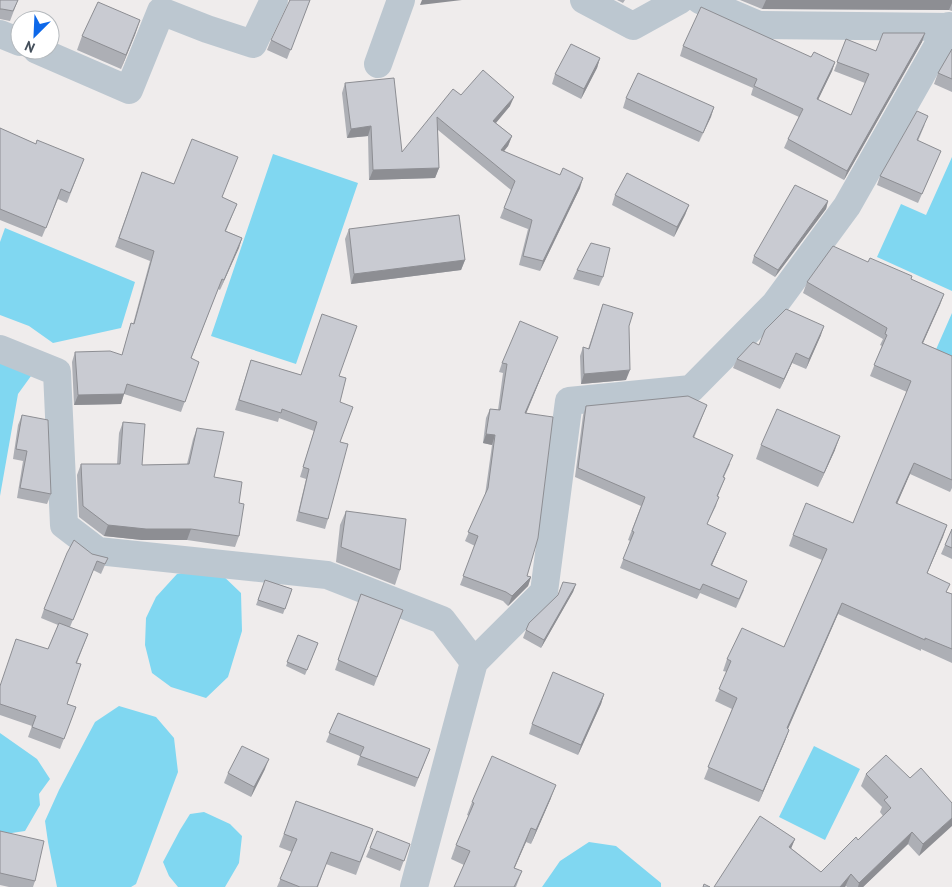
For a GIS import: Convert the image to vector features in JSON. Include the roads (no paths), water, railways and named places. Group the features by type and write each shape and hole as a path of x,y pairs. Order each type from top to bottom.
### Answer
{"street":[{"path":"60,60 129,90 161,11 253,44 274,0"},
{"path":"378,64 401,0"},
{"path":"584,0 633,26 680,0"},
{"path":"414,887 474,662 544,592 569,401 691,389 775,304 847,206 951,27 759,25 700,0"},
{"path":"0,350 57,372 64,525 98,551 327,575 442,620 474,662"}],"water":[{"path":"273,154 358,183 296,364 211,336"},
{"path":"952,157 952,291 877,257 901,204 926,215"},
{"path":"5,228 135,282 121,328 53,343 29,326 0,315 0,242"},
{"path":"952,313 952,362 934,354"},
{"path":"0,359 31,376 18,394 0,496"},
{"path":"197,570 218,571 241,593 242,631 228,677 206,698 171,687 152,673 145,645 146,618 156,597 177,574"},
{"path":"119,706 156,717 174,738 178,772 136,884 131,887 57,887 45,821 95,722"},
{"path":"0,733 37,759 50,779 39,794 40,805 25,831 0,833"},
{"path":"814,746 860,769 825,840 779,817"},
{"path":"204,812 230,824 242,836 239,863 225,887 178,887 169,876 163,862 190,814"},
{"path":"589,842 616,846 661,883 661,887 542,887 560,861"}]}
